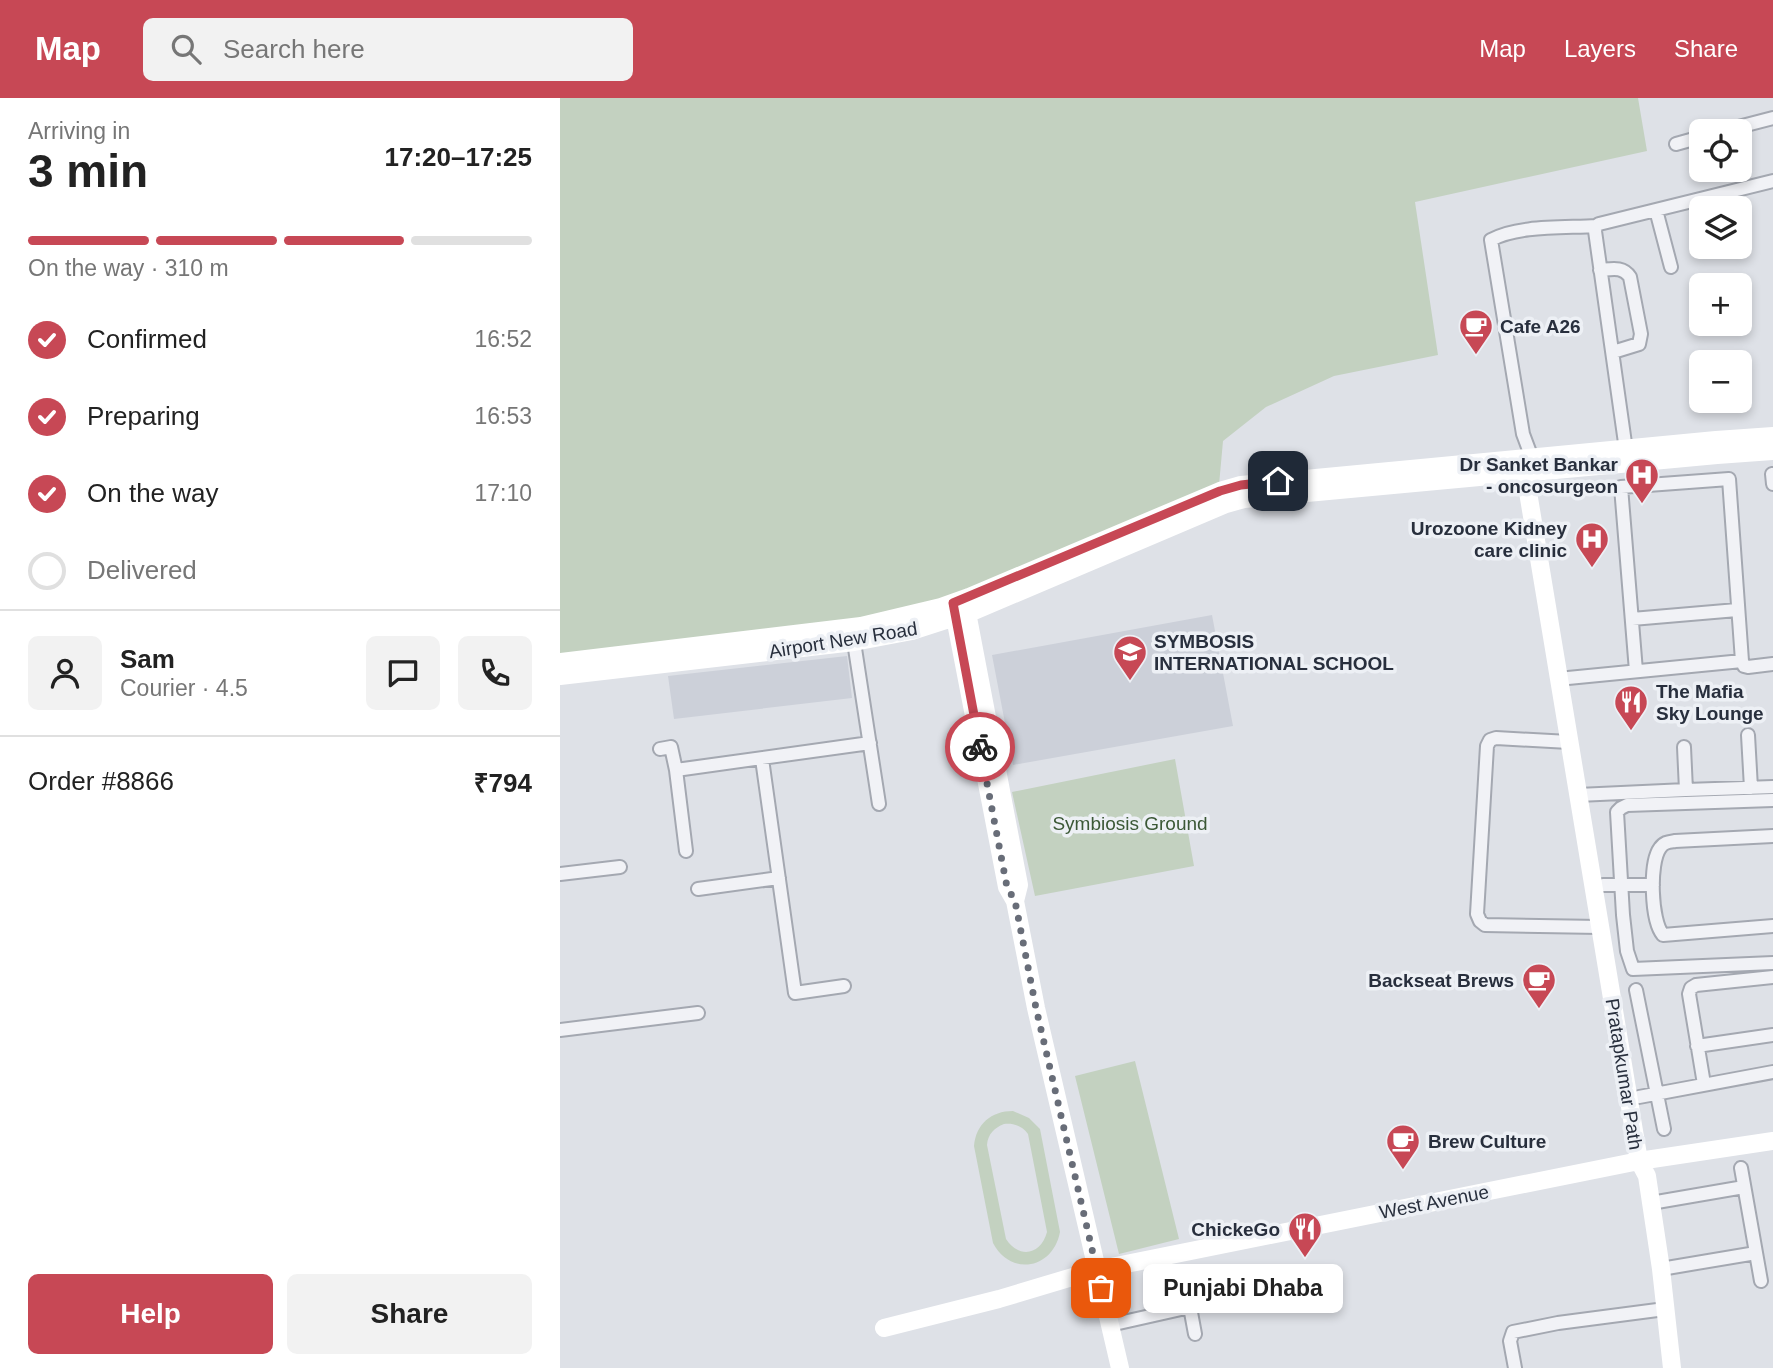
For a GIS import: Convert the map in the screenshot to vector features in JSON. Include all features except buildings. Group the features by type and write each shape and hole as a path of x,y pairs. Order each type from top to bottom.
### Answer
{"street":[{"path":"1752,123 1773,118"},
{"path":"1676,144 1689,140"},
{"path":"1528,465 1491,240 1520,230 1596,226 1773,181"},
{"path":"1656,210 1671,267"},
{"path":"1596,226 1626,450"},
{"path":"1600,270 1621,269 1627,272 1641,334 1639,344 1613,352"},
{"name":"Airport New Road","path":"560,676 854,642 912,631 960,608 1244,499 1528,465 1626,450 1773,436"},
{"name":"Airport New Road","path":"1528,465 1773,452"},
{"name":"Pratapkumar Path","path":"1528,465 1559,648 1569,742 1612,885 1613,976 1646,1165"},
{"path":"1772,474 1773,484"},
{"path":"1636,671 1621,487 1729,478 1742,661 1744,666 1748,667 1773,664"},
{"path":"960,608 1019,885 1015,901 1036,1008 1121,1368"},
{"name":"Airport New Road","path":"560,662 861,626 960,608"},
{"path":"1632,619 1738,610"},
{"path":"854,642 879,804"},
{"name":"Pratapkumar Path","path":"1559,648 1568,677 1600,927 1639,1097 1646,1165"},
{"path":"1568,677 1742,661"},
{"path":"1748,735 1751,788"},
{"path":"1569,742 1496,738 1490,740 1487,746 1477,914 1485,925 1600,927"},
{"path":"676,770 870,743"},
{"path":"660,748 671,747 686,851"},
{"path":"1684,747 1686,790"},
{"path":"762,759 795,993 844,986"},
{"path":"1583,795 1773,787"},
{"path":"1773,800 1627,805 1621,808 1617,812 1612,885 1633,969 1773,963"},
{"path":"1773,836 1665,843 1659,849 1654,863 1653,885 1658,929 1663,935 1773,926"},
{"path":"560,874 620,867"},
{"path":"698,889 779,878"},
{"path":"1612,885 1653,885"},
{"path":"1704,1084 1689,994 1691,988 1696,985 1773,976"},
{"path":"1636,990 1664,1129"},
{"path":"560,1030 698,1013"},
{"path":"1697,1046 1773,1035"},
{"path":"1639,1097 1773,1072"},
{"name":"West Avenue","path":"884,1328 999,1299 1096,1270 1773,1141"},
{"path":"1646,1165 1661,1269 1671,1368"},
{"path":"1741,1168 1761,1281"},
{"path":"1651,1203 1744,1187"},
{"path":"1661,1269 1756,1253"},
{"path":"1110,1325 1190,1307 1195,1334"},
{"path":"1515,1368 1510,1340 1513,1332 1665,1308"}],"shaded area":[{"name":"SYMBOSIS INTERNATIONAL SCHOOL","path":"1212,615 1233,726 1013,765 992,655"},
{"path":"847,656 852,698 674,719 668,676"}],"green space":[{"path":"560,98 1638,98 1647,151 1415,202 1438,355 1334,376 1266,407 1223,441 1219,485 938,604 879,618 560,654"},
{"name":"Symbiosis Ground","path":"1175,759 1194,866 1035,896 1012,792"},
{"path":"1135,1061 1179,1239 1119,1254 1075,1076"},
{"path":"1013,1111 1029,1118 1040,1129 1060,1232 1049,1254 1031,1264 1010,1261 993,1243 974,1146 981,1125 992,1116","holes":["1004,1124 1020,1127 1028,1134 1047,1232 1040,1246 1029,1252 1017,1250 1006,1239 987,1145 992,1132"]}],"way so far":[{"path":"980,747 1007,887 1015,901 1036,1008 1101,1288"}],"place":[{"name":"Cafe A26","path":"1476,356"},
{"name":"Dr Sanket Bankar - oncosurgeon","path":"1642,505"},
{"name":"Urozoone Kidney care clinic","path":"1592,569"},
{"name":"SYMBOSIS INTERNATIONAL SCHOOL","path":"1130,682"},
{"name":"The Mafia Sky Lounge","path":"1631,732"},
{"name":"Backseat Brews","path":"1539,1010"},
{"name":"Brew Culture","path":"1403,1171"},
{"name":"ChickeGo","path":"1305,1259"},
{"name":"Punjabi Dhaba","path":"1101,1288"}],"route":[{"path":"980,747 953,603 1230,487 1278,481"}]}
